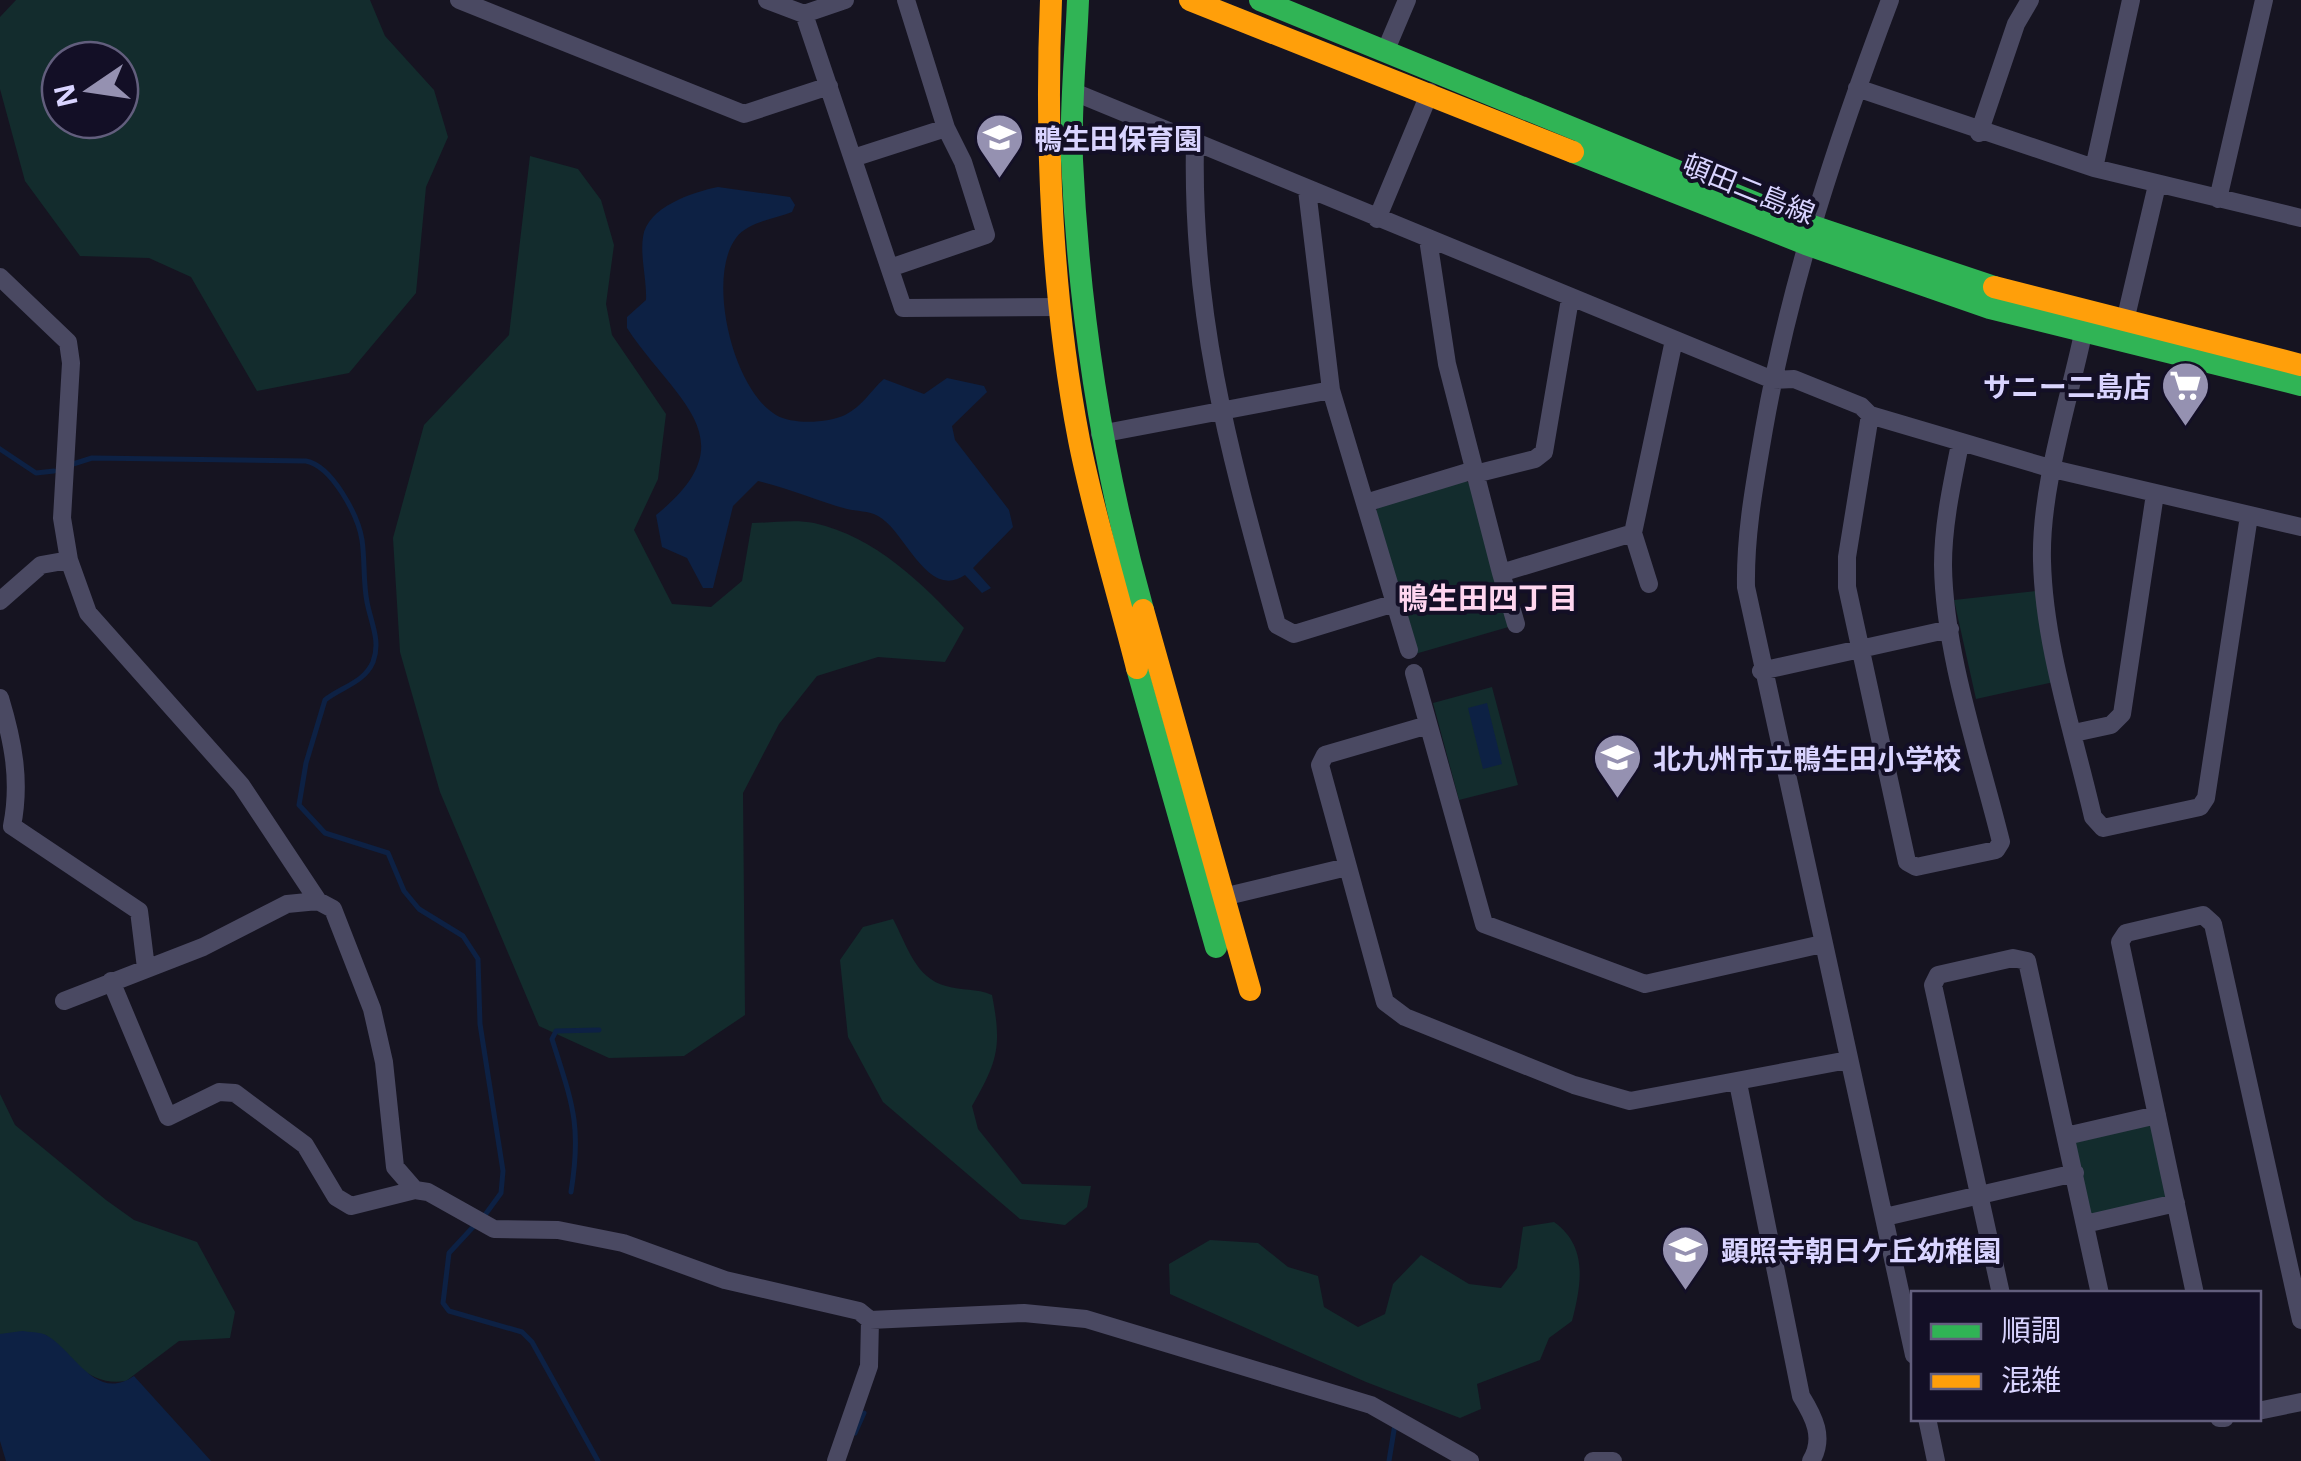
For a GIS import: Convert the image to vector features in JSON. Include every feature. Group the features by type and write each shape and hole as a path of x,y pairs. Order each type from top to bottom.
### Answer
{"main road":[{"path":"1050,0 1048,74 1061,307 1079,440 1152,730 1216,947"},
{"path":"1078,0 1072,156 1082,308 1100,434 1136,584 1250,990"},
{"name":"頓田二島線","path":"1190,0 1808,234 2026,298 2301,365"},
{"name":"頓田二島線","path":"1260,0 1990,308 2301,385"}],"street":[{"path":"459,0 744,114 829,86"},
{"path":"767,0 804,14 845,0"},
{"path":"890,268 986,235 963,162 946,128 906,0"},
{"path":"1385,52 1408,0"},
{"path":"1890,0 1808,234 1773,380 1745,538 1746,587 1761,671 1911,1341"},
{"path":"1979,133 2016,24 2030,0"},
{"path":"2094,168 2132,0"},
{"path":"2218,199 2264,0"},
{"path":"804,14 903,308 1061,307"},
{"path":"1857,88 1979,133 2094,168 2301,218"},
{"path":"1074,92 1773,380 1794,379 1861,406 1870,414 1960,444 2301,527"},
{"path":"1377,219 1430,92"},
{"path":"853,158 946,128"},
{"path":"1195,143 1193,223 1218,411 1277,625 1294,634 1394,603"},
{"path":"2126,322 2156,185"},
{"path":"1307,190 1331,390 1408,650"},
{"path":"1428,239 1447,364 1516,624"},
{"path":"0,277 68,342 71,364 62,518 69,560 88,613 240,785 318,901 333,909 348,940 384,1062 395,1167 415,1190"},
{"path":"1364,503 1535,459 1544,452 1570,299"},
{"path":"2084,334 2053,469 2041,556 2043,584 2092,817 2103,828 2200,807 2206,798 2249,516"},
{"path":"1649,584 1633,533 1674,340"},
{"path":"1100,434 1331,390"},
{"path":"1870,414 1847,557 1858,650 1907,862 1916,866 1996,850 2001,842 1950,630 1943,566 1947,506 1960,444"},
{"path":"2074,733 2111,726 2122,714 2155,494"},
{"path":"1501,573 1633,533"},
{"path":"0,601 41,566 69,560"},
{"path":"1761,671 1950,630"},
{"path":"1414,673 1484,924 1645,984 1822,944"},
{"path":"0,698 16,766 18,797 6,822 139,911 145,930 146,968"},
{"path":"1428,725 1325,754 1320,765 1385,1002 1404,1017 1574,1085 1630,1101 1848,1060"},
{"path":"1222,898 1347,868"},
{"path":"64,1000 203,947 287,904 318,901"},
{"path":"2195,1291 2120,942 2126,933 2203,916 2212,924 2301,1320"},
{"path":"2000,1291 1934,985 1938,975 2013,958 2027,961 2099,1291"},
{"path":"112,982 168,1117 219,1092 235,1093 305,1146 336,1197 351,1206 415,1190 443,1198 494,1229 558,1230 623,1243 725,1280 859,1311 870,1320 1024,1313 1086,1318 1371,1405 1470,1461"},
{"path":"1738,1083 1801,1396 1815,1417 1819,1438 1811,1461"},
{"path":"2066,1136 2157,1115"},
{"path":"1884,1216 2075,1173"},
{"path":"2086,1224 2176,1203"},
{"path":"836,1461 869,1366 870,1320"},
{"path":"2261,1410 2301,1402"},
{"path":"1928,1421 1936,1461"},
{"path":"1593,1461 1613,1461"}],"green space":[{"path":"16,0 370,0 385,36 434,90 448,137 426,187 416,293 349,373 257,391 191,277 149,258 80,256 25,181 0,89 0,17"},
{"path":"530,156 578,169 601,200 614,245 606,304 612,335 666,414 658,479 634,530 672,604 711,607 742,581 752,523 807,522 837,530 878,551 932,595 964,628 945,662 878,657 817,676 779,724 743,793 745,1015 684,1056 609,1058 539,1026 440,792 400,652 393,538 424,425 509,335"},
{"path":"1464,480 1471,484 1512,626 1415,654 1374,514 1379,506"},
{"path":"2036,591 2054,682 1976,699 1954,600"},
{"path":"1492,687 1518,785 1459,800 1433,703"},
{"path":"893,919 913,959 927,976 946,986 992,995 996,1053 972,1106 978,1129 1022,1184 1091,1186 1087,1207 1065,1225 1020,1219 883,1102 848,1037 840,960 863,927"},
{"path":"0,1094 15,1125 106,1200 134,1220 197,1242 235,1312 230,1338 179,1341 126,1381 113,1382 82,1369 46,1335 0,1334"},
{"path":"2151,1122 2169,1200 2090,1218 2073,1140"},
{"path":"1554,1222 1573,1243 1580,1267 1572,1321 1549,1338 1540,1360 1477,1384 1481,1409 1460,1418 1366,1382 1170,1294 1169,1264 1210,1240 1258,1243 1288,1267 1318,1276 1324,1307 1358,1327 1385,1314 1393,1284 1421,1255 1469,1284 1501,1288 1517,1268 1523,1227"}],"water":[{"path":"718,187 790,197 795,205 792,212 754,225 736,238 727,256 724,279 724,305 737,359 747,382 776,415 801,422 838,418 857,407 884,379 924,394 947,378 984,386 987,392 952,426 955,440 1009,510 1013,527 973,568 991,588 982,593 965,575 951,581 939,579 874,514 758,481 733,506 713,588 703,588 687,558 662,547 656,515 684,488 698,464 701,441 695,420 682,399 627,328 627,317 646,300 642,245 646,226 673,203"},
{"path":"1487,703 1502,764 1483,769 1468,708"},
{"path":"22,1331 46,1335 96,1379 120,1383 134,1376 211,1461 6,1461 0,1441 0,1334"}],"waterway":[{"path":"0,449 36,473 54,471"},
{"path":"73,464 92,458 306,461 325,472 349,505 362,540 375,654 364,675 325,700 306,763 299,805 325,833 388,853 404,891 419,909 463,936 478,959 480,1024 503,1171 501,1193 482,1219"},
{"path":"571,1192 573,1114 552,1039 556,1031 599,1030"},
{"path":"474,1226 449,1253 443,1303 449,1311 522,1332 532,1342 598,1461"},
{"path":"855,1433 864,1413"},
{"path":"1389,1461 1395,1424"}],"traffic: fast":[{"path":"1078,0 1072,140 1080,274 1104,443 1143,610"},
{"path":"1260,0 1809,225 1994,287"},
{"path":"1573,152 1806,244 1990,308 2301,385"},
{"path":"1137,668 1216,947"}],"traffic: slow":[{"path":"1051,0 1050,165 1062,332 1085,469 1137,668"},
{"path":"1190,0 1573,152"},
{"path":"1994,287 2301,365"},
{"path":"1143,610 1250,990"}],"place":[{"name":"鴨生田保育園","path":"999,180"},
{"name":"サニー二島店","path":"2186,428"},
{"name":"北九州市立鴨生田小学校","path":"1618,800"},
{"name":"顕照寺朝日ケ丘幼稚園","path":"1686,1292"}],"district":[{"name":"鴨生田四丁目","path":"1488,597"}]}
